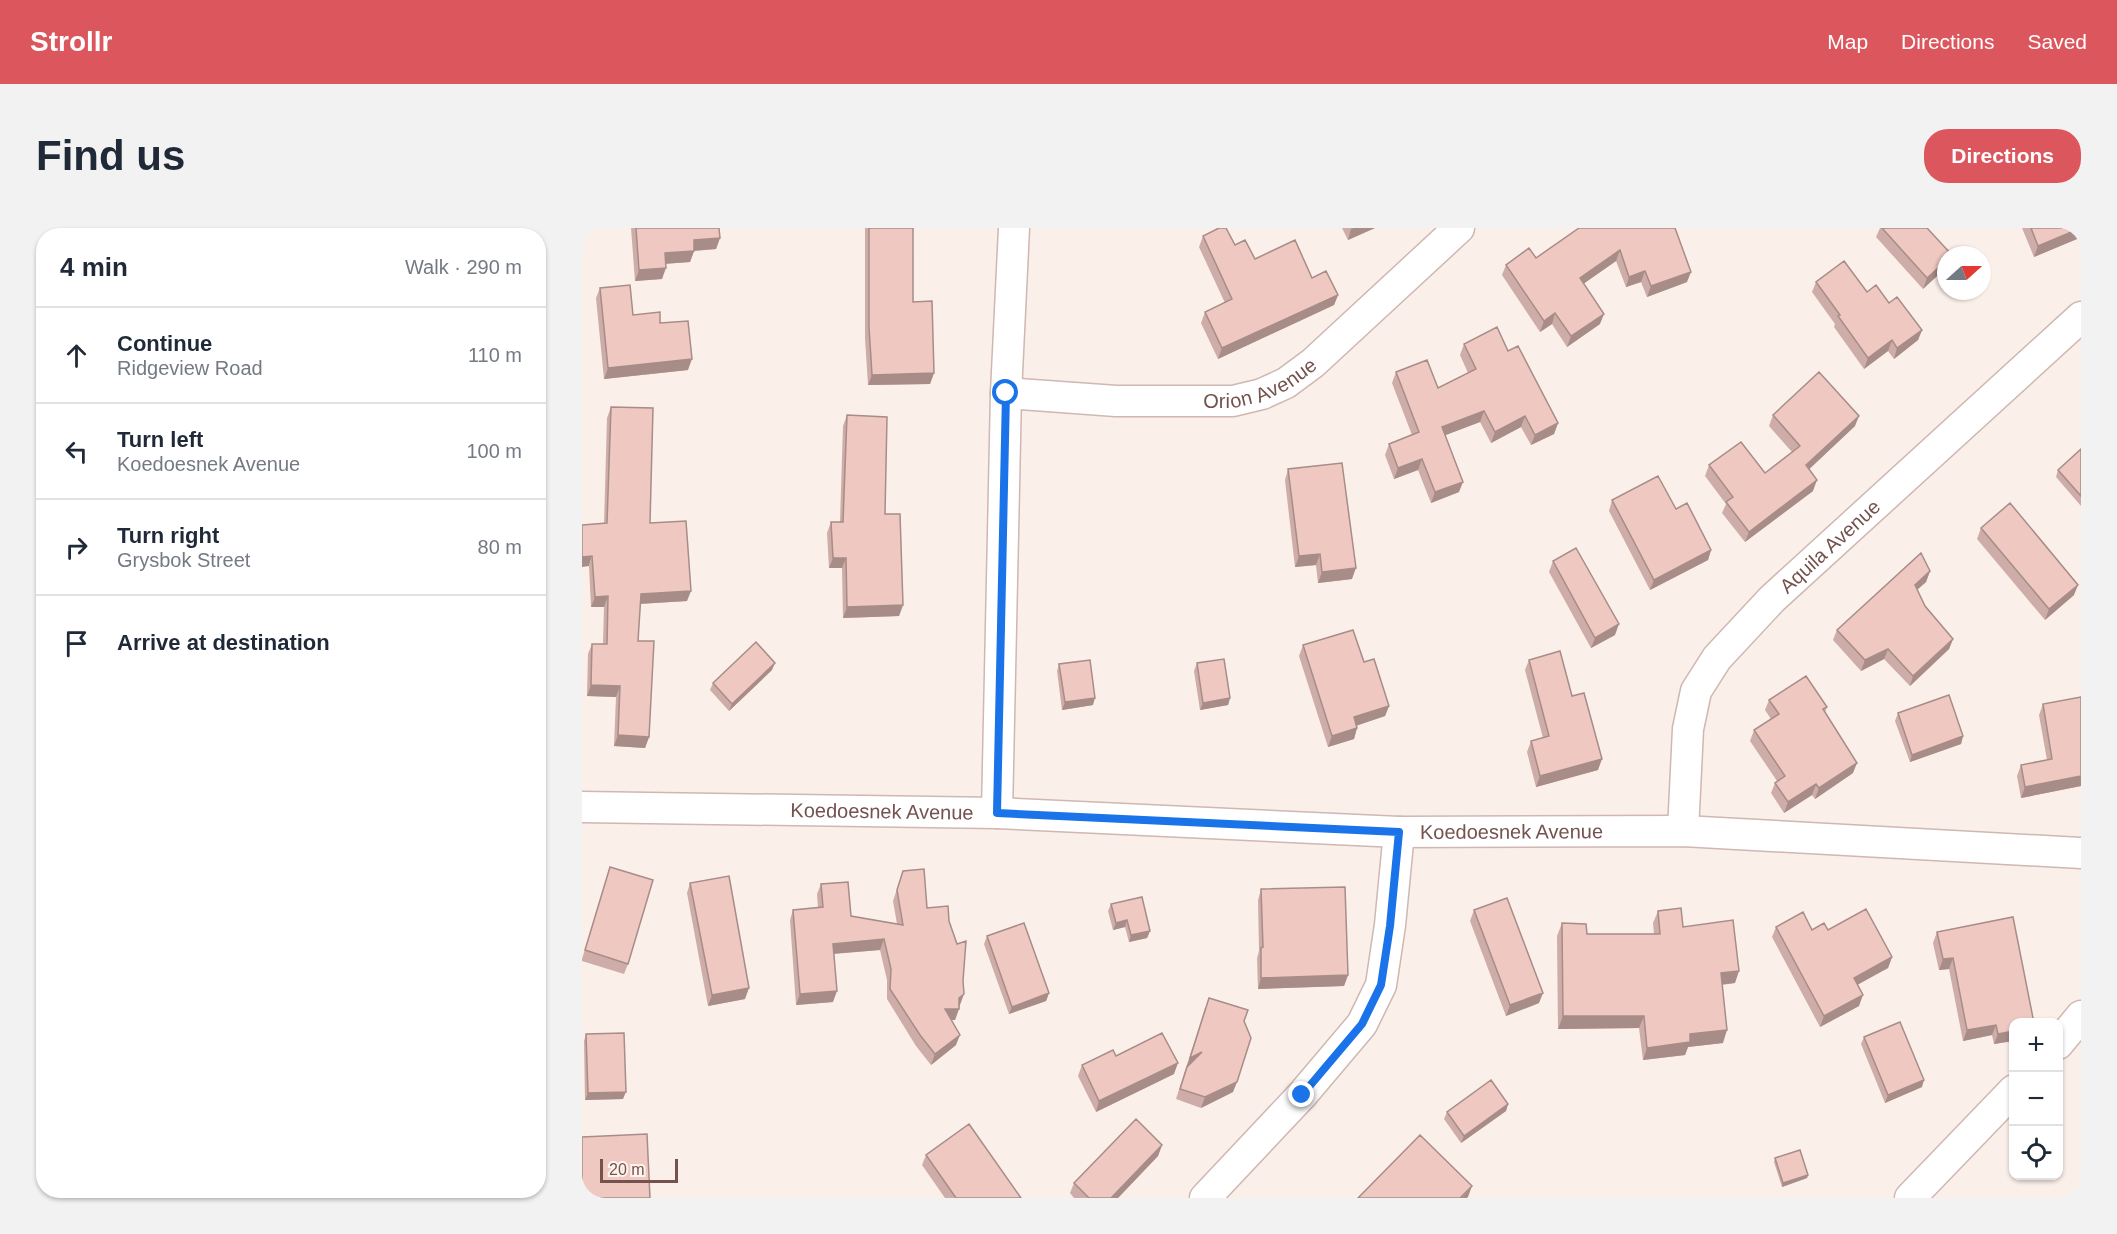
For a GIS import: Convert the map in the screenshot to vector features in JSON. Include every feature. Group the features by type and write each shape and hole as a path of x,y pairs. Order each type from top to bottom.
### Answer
{"street":[{"path":"997,813 1006,393 1014,228"},
{"name":"Orion Avenue","path":"1006,393 1116,401 1233,401 1262,394 1286,383 1313,363 1459,228"},
{"name":"Aquila Avenue","path":"1683,831 1688,729 1696,692 1717,658 1772,599 2081,317"},
{"name":"Koedoesnek Avenue","path":"582,807 997,813 1399,832 1683,831 2081,853"},
{"path":"1205,1198 1302,1095 1362,1024 1381,985 1390,926 1399,832"},
{"path":"2063,1038 2081,1016"},
{"path":"1910,1198 2009,1094"}],"building":[{"path":"636,228 719,228 720,238 694,240 694,251 665,253 666,268 639,270"},
{"path":"869,228 913,228 913,302 932,301 934,373 872,375 869,327"},
{"path":"1219,228 1226,228 1235,245 1245,240 1255,259 1295,240 1312,278 1326,271 1338,295 1222,348 1205,312 1232,299 1203,236"},
{"path":"1579,228 1675,228 1691,272 1651,286 1645,271 1629,277 1620,250 1580,278 1604,314 1571,336 1555,313 1544,321 1506,265 1529,248 1536,258"},
{"path":"1882,228 1927,228 1944,246 1937,246 1937,269 1927,278"},
{"path":"2031,228 2081,228 2038,246"},
{"path":"1844,261 1867,292 1876,285 1889,303 1897,297 1922,330 1897,348 1892,340 1868,358 1816,282"},
{"path":"630,285 633,315 660,312 660,323 688,321 692,359 608,368 600,288"},
{"path":"1497,327 1508,351 1518,346 1558,423 1535,435 1525,416 1495,432 1484,411 1442,427 1463,482 1435,492 1422,459 1398,468 1389,444 1419,432 1396,372 1427,360 1438,388 1476,369 1464,344"},
{"path":"1819,372 1859,416 1806,465 1817,480 1749,532 1726,502 1733,497 1709,465 1741,442 1765,473 1800,446 1773,415"},
{"path":"611,407 653,408 650,523 686,521 691,591 641,594 638,641 654,641 649,737 618,735 620,686 591,685 592,644 607,644 608,596 595,597 592,556 582,557 582,525 607,523"},
{"path":"847,415 887,417 885,514 900,514 903,605 847,607 846,558 833,558 831,522 843,522"},
{"path":"2081,449 2081,496 2058,470"},
{"path":"1342,463 1356,568 1322,572 1320,554 1299,556 1288,469"},
{"path":"1658,476 1676,509 1687,503 1711,550 1654,580 1612,500"},
{"path":"2010,503 2078,585 2049,609 1981,528"},
{"path":"1576,548 1619,624 1595,638 1553,561"},
{"path":"1921,553 1930,571 1915,585 1925,606 1953,639 1913,676 1888,649 1865,660 1837,630"},
{"path":"1353,630 1364,662 1374,659 1389,706 1354,717 1357,728 1332,736 1303,645"},
{"path":"756,642 775,663 732,704 713,683"},
{"path":"1560,651 1572,696 1584,693 1602,759 1540,776 1531,741 1549,736 1529,660"},
{"path":"1224,659 1230,698 1203,703 1197,663"},
{"path":"1090,660 1095,698 1065,702 1059,664"},
{"path":"1806,676 1827,707 1823,709 1857,763 1819,788 1816,784 1788,802 1775,783 1785,776 1754,730 1779,714 1769,700"},
{"path":"1949,695 1963,736 1912,755 1898,713"},
{"path":"2081,697 2081,776 2025,787 2021,765 2052,759 2043,704"},
{"path":"610,867 653,880 628,964 585,950"},
{"path":"924,869 927,908 948,906 949,921 957,944 966,941 964,994 959,998 959,1009 945,1009 960,1035 935,1054 890,989 891,969 884,939 833,944 837,991 800,994 793,910 823,907 821,884 848,882 851,916 903,925 897,890 903,871"},
{"path":"729,876 749,988 712,995 690,883"},
{"path":"1345,887 1348,975 1261,978 1261,948 1263,947 1261,889"},
{"path":"1142,897 1150,931 1131,935 1127,920 1116,923 1111,904"},
{"path":"1507,898 1543,993 1510,1005 1474,910"},
{"path":"1681,908 1683,927 1733,920 1739,971 1721,973 1727,1030 1690,1034 1690,1042 1647,1048 1644,1016 1563,1016 1562,923 1586,924 1587,934 1660,934 1658,911"},
{"path":"1866,909 1892,957 1854,978 1863,995 1824,1016 1776,927 1803,912 1812,930 1824,923 1828,930"},
{"path":"2013,917 2033,1018 2009,1018 2009,1032 1998,1034 1996,1025 1967,1030 1953,958 1943,959 1937,932"},
{"path":"1024,923 1049,993 1012,1007 987,936"},
{"path":"1209,998 1248,1010 1244,1021 1251,1038 1237,1082 1205,1097 1180,1089 1187,1067 1202,1052 1190,1058"},
{"path":"1900,1022 1924,1080 1888,1095 1864,1037"},
{"path":"624,1033 626,1092 588,1093 586,1034"},
{"path":"1162,1033 1178,1063 1099,1101 1082,1065 1113,1050 1116,1056"},
{"path":"1491,1080 1508,1104 1464,1136 1447,1112"},
{"path":"1136,1119 1162,1145 1111,1198 1089,1198 1074,1183"},
{"path":"969,1124 1021,1198 956,1198 926,1155"},
{"path":"647,1134 650,1198 582,1198 582,1137"},
{"path":"1420,1135 1472,1186 1462,1198 1358,1198"},
{"path":"1800,1150 1808,1175 1783,1183 1775,1158"}],"route":[{"path":"1006,393 997,813 1399,832 1390,926 1381,985 1362,1024 1302,1095"}]}
